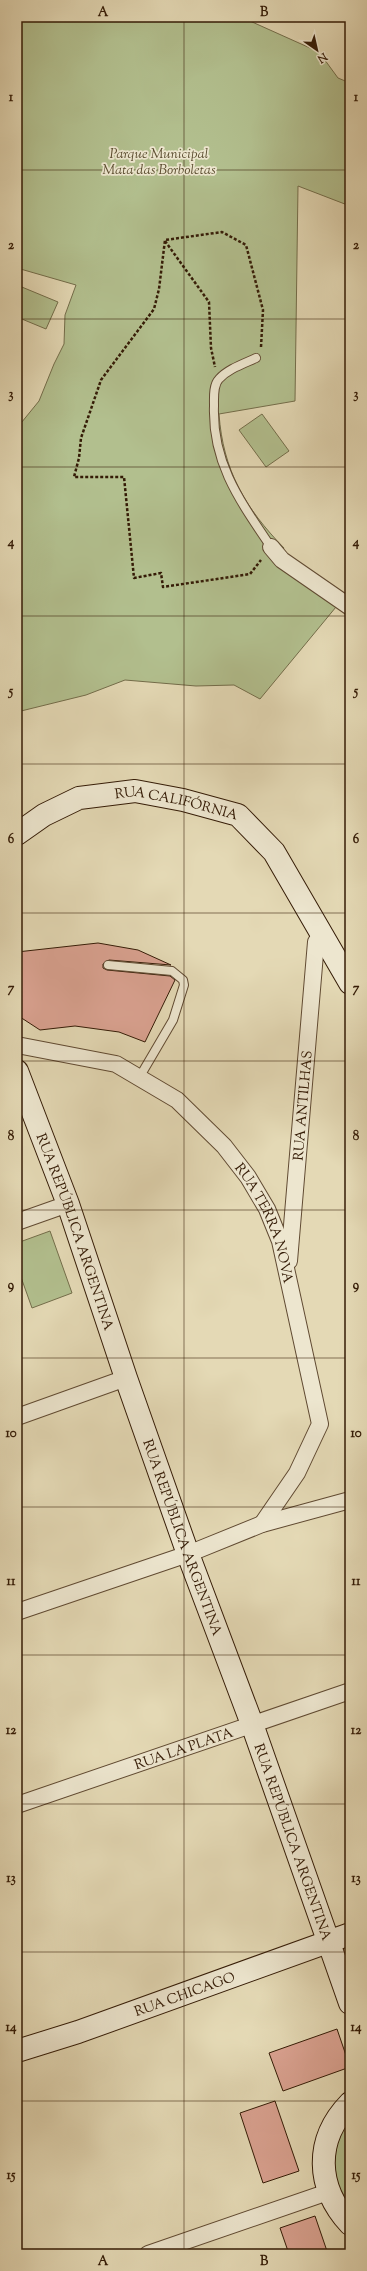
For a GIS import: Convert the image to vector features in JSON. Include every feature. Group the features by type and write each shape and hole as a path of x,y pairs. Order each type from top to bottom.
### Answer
{"street":[{"path":"271,547 282,560 350,607"},
{"name":"RUA CALIFÓRNIA","path":"17,834 44,815 79,798 135,791 183,800 238,815 274,852 350,983"},
{"name":"RUA ANTILHAS","path":"288,1276 316,942 321,935"},
{"name":"RUA TERRA NOVA","path":"17,1045 116,1064 177,1100 224,1146 248,1177 267,1209 280,1241 320,1424 297,1473 262,1524"},
{"name":"RUA REPÚBLICA ARGENTINA","path":"17,1071 68,1204 126,1378 188,1554 252,1724 340,1938 350,2003"},
{"path":"17,1222 68,1204"},
{"path":"17,1417 126,1378"},
{"path":"17,1612 188,1554 262,1524 350,1500"},
{"name":"RUA LA PLATA","path":"17,1805 350,1691"},
{"name":"RUA CHICAGO","path":"17,2051 78,2032 340,1938"},
{"path":"350,2103 331,2128 325,2147 323,2167 328,2192 341,2215 350,2224"},
{"path":"148,2254 328,2192"}],"lane":[{"path":"256,358 235,368 218,380 214,393 213,416 222,464 244,508 271,547"},
{"path":"108,965 172,971 183,980 184,985 173,1020 139,1078"}],"path":[{"path":"165,240 222,232 246,245 263,310 260,349"},
{"path":"165,240 209,302 211,348 218,380"},
{"path":"165,240 159,290 154,309 101,380 81,438 79,458 74,477 124,477 134,578 161,573 163,587 250,574 271,547"}],"green space":[{"name":"Parque Municipal Mata das Borboletas","path":"17,17 241,17 319,52 338,78 350,83 350,206 298,186 295,401 219,414 225,453 238,487 258,518 284,548 275,562 336,607 260,699 234,685 196,686 125,680 86,695 17,712 17,428 39,401 64,344 65,315 76,285 17,268"},
{"path":"17,285 58,302 46,329 17,317"},
{"path":"262,414 289,451 266,467 239,430"},
{"path":"50,1231 72,1293 32,1308 17,1266 17,1243"},
{"path":"350,2117 350,2211 337,2189 332,2164 335,2143"}],"building":[{"path":"98,943 138,950 171,965 109,960 103,964 103,968 107,970 170,976 175,980 145,1042 119,1032 75,1026 40,1030 17,1015 17,952"},
{"path":"337,2029 350,2067 283,2091 269,2053"},
{"path":"275,2101 299,2171 263,2183 240,2113"},
{"path":"315,2216 328,2254 289,2254 280,2228"}]}
